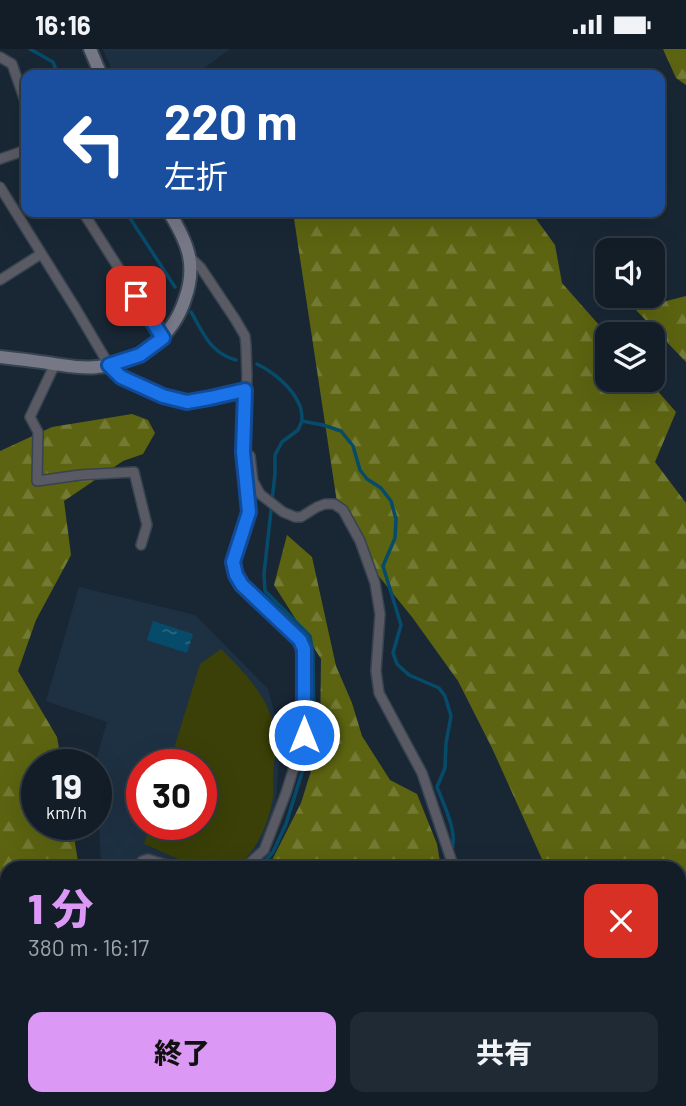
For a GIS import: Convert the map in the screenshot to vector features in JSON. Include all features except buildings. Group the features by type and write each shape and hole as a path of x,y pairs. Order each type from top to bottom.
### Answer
{"street":[{"path":"90,49 99,70"},
{"path":"0,57 12,64 21,90"},
{"path":"0,159 21,152"},
{"path":"0,187 109,365 121,377 163,396 187,402 245,390"},
{"path":"86,217 163,338"},
{"path":"0,357 96,368 140,355 163,338 181,311 190,281 190,257 172,217"},
{"path":"0,280 41,254"},
{"path":"190,257 201,268 245,336 247,367 243,452 249,512 233,562 236,575 242,585 300,640 304,649 304,735 264,850 252,861"},
{"path":"55,364 30,417 38,432 37,481 134,472 148,525 141,545"},
{"path":"243,452 250,456 253,481 260,495 279,510 301,517 317,507 334,504 343,510 360,541 375,583 380,614 376,671 379,693 422,773 451,861"},
{"path":"142,861 154,861"}],"shaded area":[{"path":"103,49 230,49 202,70 112,70"},
{"path":"79,587 195,615 268,689 281,738 275,811 256,851 244,861 170,861 156,856 155,861 101,861 100,840 112,840 112,749 99,749 107,722 46,701"}],"green space":[{"path":"663,49 686,49 686,85 676,78"},
{"path":"294,217 535,217 555,245 562,283 596,322 595,392 658,392 676,412 655,462 686,503 686,861 543,861 492,748 458,681 412,617 360,553 338,509"},
{"path":"686,296 686,362 665,340 665,322 648,322 635,309 665,308 665,301"},
{"path":"132,414 148,420 155,433 143,454 123,461 64,501 71,555 36,620 18,671 57,737 59,749 21,749 21,840 75,840 78,861 0,861 0,451 52,427"},
{"path":"287,535 312,557 336,666 352,703 362,736 390,780 417,794 437,844 440,861 272,861 301,803 320,742 321,659 274,585"},
{"path":"221,649 258,692 275,729 273,797 269,816 254,848 242,861 184,861 144,844 145,840 217,840 217,749 174,749 200,664"}],"water":[{"path":"153,621 193,634 187,653 147,640"}],"waterway":[{"path":"30,49 53,62 56,70"},
{"path":"129,217 175,287"},
{"path":"191,312 214,348 236,360"},
{"path":"257,364 292,392 301,408 302,421 341,431 353,446 360,470 367,479 381,488 391,501 396,519 395,538 383,566 401,625 393,653 397,664 409,675 439,688 445,696 451,716 445,768 437,787 452,828 451,853"},
{"path":"265,861 273,852 286,824 314,734 313,654 310,636 265,591 264,574 275,455 282,442 298,430 302,421"}],"route":[{"path":"136,296 163,338 140,355 109,365 121,377 163,396 187,402 245,390 243,452 249,512 233,562 242,585 300,640 304,649 304,735"}]}
